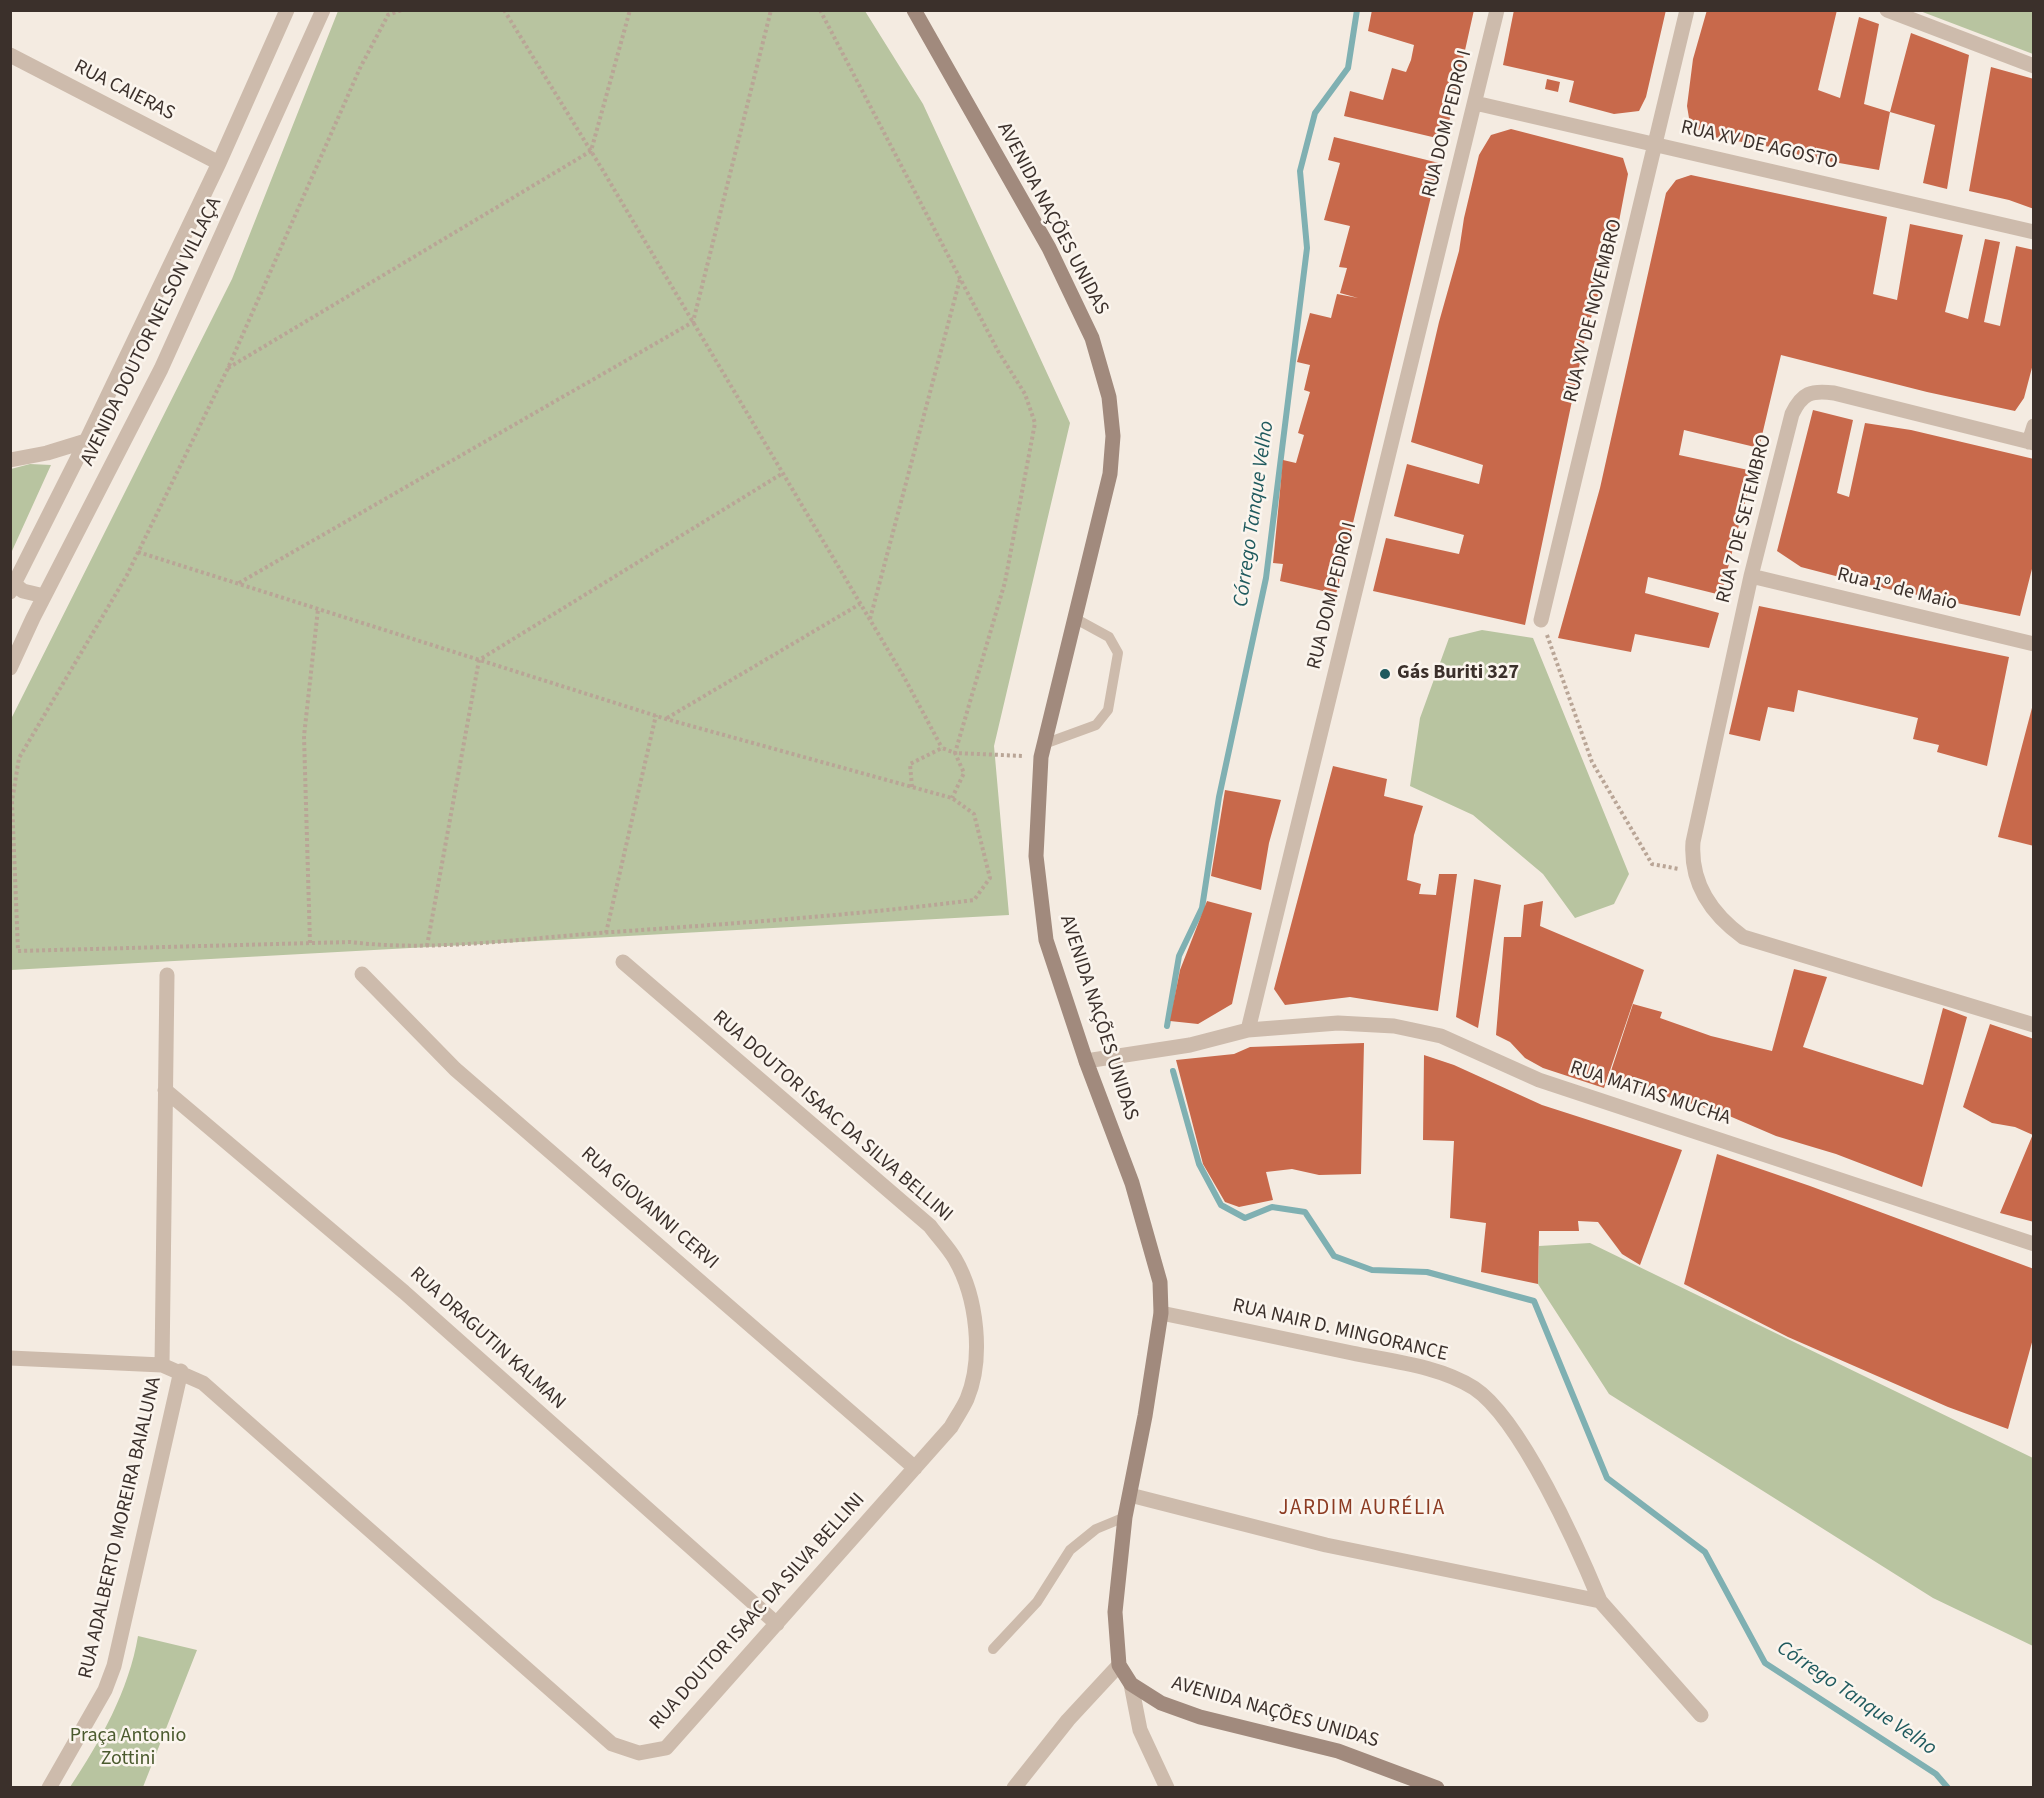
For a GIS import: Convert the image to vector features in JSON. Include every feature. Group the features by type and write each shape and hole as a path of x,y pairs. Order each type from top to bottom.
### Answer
{"street":[{"name":"AVENIDA DOUTOR NELSON VILLAÇA","path":"12,586 86,441 219,164 287,10"},
{"name":"AVENIDA DOUTOR NELSON VILLAÇA","path":"10,668 44,596 161,369 322,10"},
{"name":"AVENIDA NAÇÕES UNIDAS","path":"914,10 1049,248 1092,338 1108,397 1113,436 1110,474 1043,750 1036,845 1038,896 1046,940 1086,1061 1145,1224 1160,1282 1161,1313 1125,1517 1115,1612 1119,1665 1131,1683 1161,1703 1200,1717 1338,1751 1437,1788"},
{"name":"RUA DOM PEDRO I","path":"1248,1030 1497,10"},
{"name":"RUA XV DE NOVEMBRO","path":"1541,620 1656,144 1686,10"},
{"path":"1887,10 2034,66"},
{"name":"RUA CAIERAS","path":"10,55 219,164"},
{"name":"RUA XV DE AGOSTO","path":"1475,103 2034,232"},
{"name":"RUA 7 DE SETEMBRO","path":"1696,878 1693,842 1751,576 1792,414 1800,398 1809,392 1834,393 2031,443"},
{"path":"2031,443 2034,426"},
{"path":"10,460 47,453 86,441"},
{"name":"Rua 1º de Maio","path":"1751,576 2034,644"},
{"path":"12,586 44,596"},
{"path":"10,641 27,632"},
{"path":"1696,878 1712,909 1743,937 2034,1025"},
{"name":"RUA DOUTOR ISAAC DA SILVA BELLINI","path":"10,1358 162,1365 181,1371 203,1383 612,1744 627,1751 646,1753 666,1748 951,1427 967,1399 975,1371 975,1329 968,1287 955,1259 930,1226 623,962"},
{"name":"RUA GIOVANNI CERVI","path":"362,974 455,1069 915,1468"},
{"name":"RUA ADALBERTO MOREIRA BAIALUNA","path":"162,1365 167,975"},
{"name":"RUA MATIAS MUCHA","path":"1248,1030 1338,1023 1394,1026 1441,1036 1539,1080 2034,1244"},
{"path":"1086,1061 1190,1045 1248,1030"},
{"name":"RUA DRAGUTIN KALMAN","path":"165,1090 404,1292 777,1624"},
{"name":"RUA NAIR D. MINGORANCE","path":"1161,1313 1398,1363 1449,1376 1475,1389 1500,1412 1524,1449 1567,1528 1600,1601 1701,1715"},
{"name":"RUA ADALBERTO MOREIRA BAIALUNA","path":"49,1788 105,1690 114,1666 181,1371"},
{"path":"1130,1495 1326,1545 1600,1601"},
{"path":"1014,1788 1068,1720 1119,1665"},
{"path":"1131,1683 1140,1730 1167,1788"}],"lane":[{"path":"1043,750 1096,725 1108,711 1118,653 1108,637 1076,619"},
{"path":"993,1649 1037,1602 1076,1545 1096,1529 1125,1517"}],"path":[{"path":"138,552 666,719 952,798 975,814 990,878 974,900 896,910 606,933 427,946 310,943 18,951 12,801 19,758 138,552 228,368 360,68 388,15 402,10"},
{"path":"504,10 783,473 942,748 955,753 1043,750"},
{"path":"228,368 591,151 630,10"},
{"path":"238,584 693,322 771,10"},
{"path":"820,10 998,351 1025,394 1035,423 1005,582 955,753 964,773 952,798"},
{"path":"870,620 961,278"},
{"path":"427,946 480,660 783,473"},
{"path":"666,719 860,604"},
{"path":"310,943 304,735 318,609"},
{"path":"1541,620 1592,762 1628,826 1652,864 1696,878"},
{"path":"606,933 656,715"},
{"path":"912,787 910,764 942,748"}],"green space":[{"path":"338,11 865,11 923,104 1070,423 994,746 1009,915 11,970 11,719 232,279"},
{"path":"1920,11 2033,11 2033,54"},
{"path":"30,464 51,465 12,551 11,469"},
{"path":"1482,630 1533,638 1629,874 1614,904 1575,918 1543,874 1473,815 1410,786 1420,718 1449,638"},
{"path":"1590,1243 2033,1458 2033,1646 1933,1598 1609,1394 1538,1284 1539,1246"},
{"name":"Praça Antonio Zottini","path":"138,1636 197,1650 143,1787 70,1787 112,1715 128,1676"}],"building":[{"path":"1372,10 1474,10 1445,140 1344,116 1350,91 1383,100 1392,68 1406,72 1411,60 1414,45 1368,31"},
{"path":"1514,10 1666,10 1646,97 1639,111 1614,114 1569,102 1574,81 1503,65"},
{"path":"1707,10 1837,10 1818,90 1840,98 1859,17 1879,24 1864,104 1890,112 1879,170 1708,136 1690,124 1687,106 1693,59"},
{"path":"1911,33 1969,55 1947,189 1923,183 1935,125 1890,112"},
{"path":"1991,67 2034,79 2034,209 2009,200 1969,191"},
{"path":"1547,79 1560,82 1558,92 1545,89"},
{"path":"1511,129 1623,158 1628,174 1616,237 1586,334 1525,625 1373,591 1386,538 1459,554 1464,535 1394,516 1407,464 1479,484 1483,465 1411,442 1439,322 1459,251 1464,218 1479,155 1491,135"},
{"path":"1334,137 1439,163 1336,594 1280,581 1283,564 1273,563 1283,460 1296,463 1304,435 1298,433 1310,392 1304,390 1310,365 1297,362 1310,313 1331,318 1337,294 1358,298 1340,293 1347,268 1339,267 1350,226 1324,220 1340,163 1328,160"},
{"path":"1691,175 1887,217 1873,294 1897,300 1910,224 1963,235 1945,312 1968,319 1985,239 2000,242 1984,322 2000,326 2016,246 2034,250 2034,360 2024,398 2015,411 1927,392 1781,355 1759,448 1684,430 1679,455 1753,471 1721,595 1648,577 1645,593 1719,613 1709,648 1635,634 1631,652 1558,638 1600,488 1666,193 1676,180"},
{"path":"1813,410 1853,420 1837,493 1849,497 1865,423 1911,430 2034,459 2034,561 2020,616 1874,586 1801,567 1777,551"},
{"path":"1759,606 2009,657 1987,766 1937,752 1939,745 1913,739 1918,718 1798,690 1794,712 1768,707 1760,741 1729,734"},
{"path":"2034,704 2034,846 1998,837"},
{"path":"1333,766 1387,779 1384,796 1423,806 1414,835 1407,880 1421,884 1419,894 1436,895 1439,874 1457,874 1438,1011 1350,997 1285,1005 1274,989"},
{"path":"1225,790 1281,800 1269,843 1261,890 1211,876"},
{"path":"1474,879 1501,885 1478,1028 1456,1017"},
{"path":"1207,901 1252,913 1232,1004 1198,1024 1170,1021 1180,970"},
{"path":"1543,901 1540,926 1644,970 1604,1088 1543,1068 1525,1058 1510,1042 1496,1035 1504,937 1521,937 1524,905"},
{"path":"1794,969 1827,977 1803,1047 1923,1085 1943,1008 1967,1017 1922,1187 1836,1154 1776,1136 1720,1112 1661,1095 1610,1074 1633,1004 1662,1012 1660,1018 1711,1036 1772,1051"},
{"path":"1990,1024 2034,1039 2033,1135 2015,1127 1992,1123 1963,1107"},
{"path":"1364,1043 1361,1174 1319,1175 1292,1169 1266,1172 1273,1200 1239,1207 1225,1202 1203,1164 1176,1060 1234,1054 1250,1047"},
{"path":"1424,1055 1454,1065 1542,1105 1682,1150 1640,1265 1622,1254 1598,1222 1578,1221 1579,1231 1539,1231 1538,1284 1481,1272 1486,1223 1450,1218 1454,1141 1423,1140"},
{"path":"2034,1134 2034,1222 2000,1213"},
{"path":"1717,1154 2034,1269 2034,1335 2008,1429 1948,1407 1788,1337 1684,1284"}],"waterway":[{"name":"Córrego Tanque Velho","path":"1167,1026 1179,956 1202,908 1219,797 1266,578 1307,248 1300,171 1315,113 1348,68 1357,10"},
{"name":"Córrego Tanque Velho","path":"1173,1071 1199,1164 1221,1205 1245,1218 1272,1207 1305,1212 1334,1256 1372,1270 1427,1272 1534,1301 1607,1478 1705,1552 1765,1663 1936,1774 1948,1788"}],"place":[{"name":"Gás Buriti 327","path":"1385,674"}],"district":[{"name":"JARDIM AURÉLIA","path":"1362,1509"}]}
